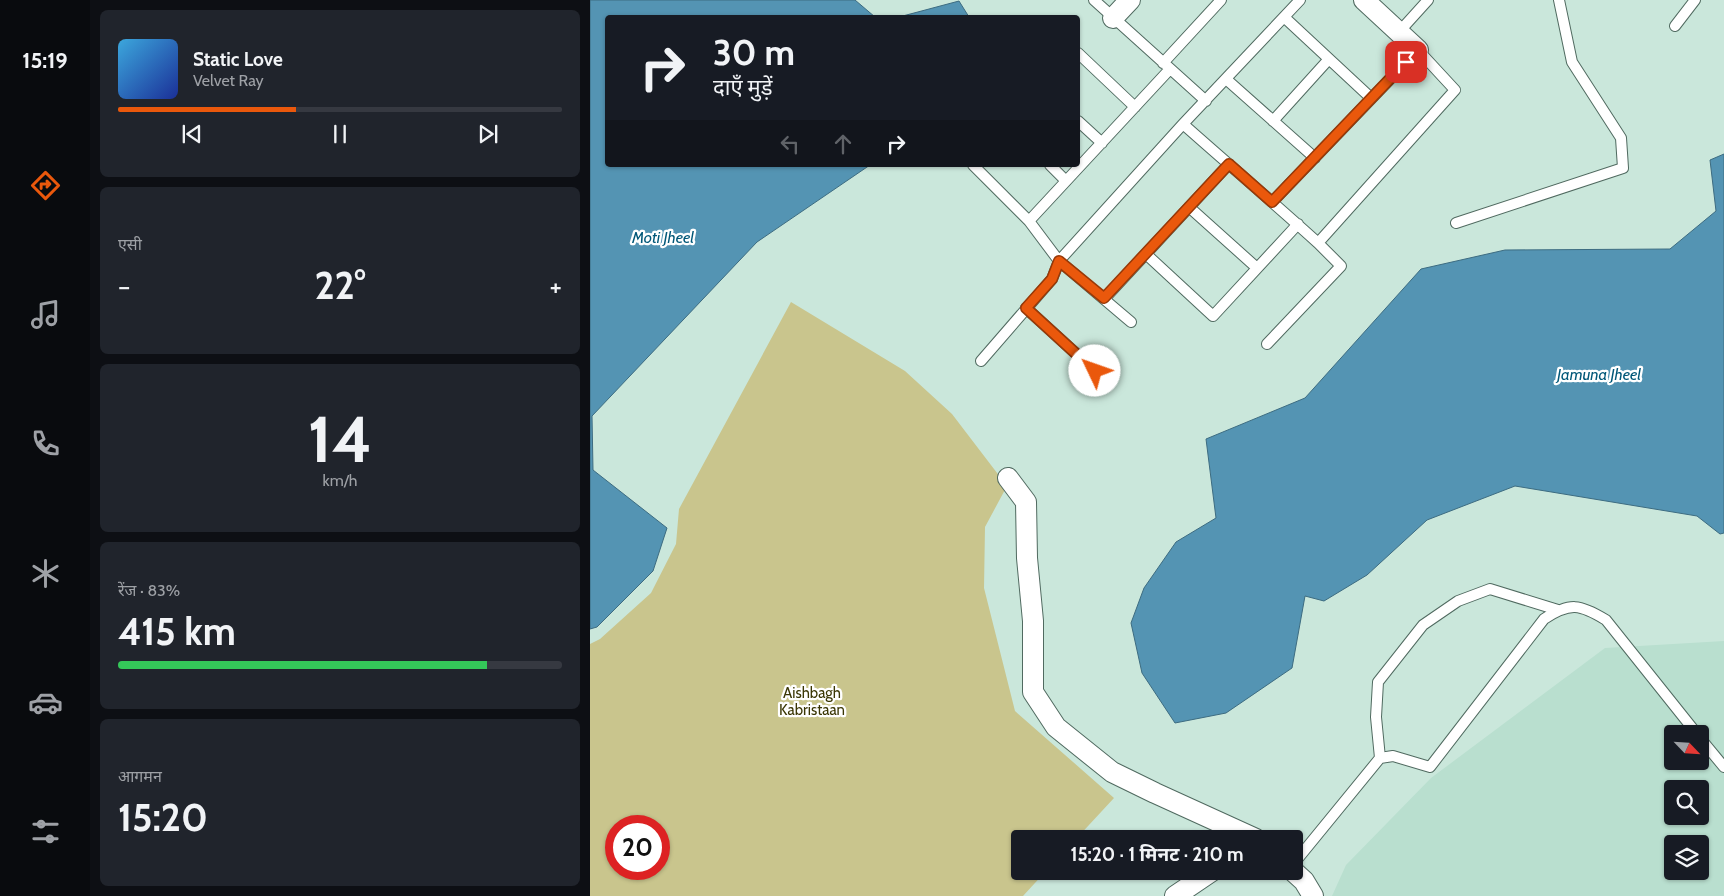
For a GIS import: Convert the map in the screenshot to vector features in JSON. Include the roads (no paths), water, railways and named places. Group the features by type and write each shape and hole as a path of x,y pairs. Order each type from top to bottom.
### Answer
{"street":[{"path":"1113,18 1130,0"},
{"path":"1364,0 1418,50"},
{"path":"1008,478 1026,502 1027,558 1033,621 1033,692 1056,727 1112,772 1236,830"},
{"path":"1175,896 1199,880"},
{"path":"1303,880 1313,896"}],"lane":[{"path":"1094,0 1206,101"},
{"path":"1080,166 1135,107 1220,0"},
{"path":"981,361 1052,279 1059,261 1183,124 1300,0"},
{"path":"1398,32 1428,0"},
{"path":"1456,223 1623,168 1621,138 1572,62 1559,0"},
{"path":"1675,26 1694,0"},
{"path":"1284,18 1371,98"},
{"path":"1272,202 1418,50 1455,90 1318,243"},
{"path":"1080,55 1135,107"},
{"path":"1273,121 1329,60"},
{"path":"1226,79 1314,158"},
{"path":"1080,123 1102,143"},
{"path":"1183,124 1298,224 1341,266 1267,344"},
{"path":"1104,298 1229,164"},
{"path":"975,167 1029,221 1059,261 1131,322"},
{"path":"1052,167 1066,181"},
{"path":"1029,221 1079,167"},
{"path":"1189,207 1257,268"},
{"path":"1146,254 1213,316 1298,224"},
{"path":"1026,308 1095,371"},
{"path":"1380,758 1376,717 1378,682 1424,624 1458,601 1490,590 1558,610"},
{"path":"1303,852 1380,758 1393,756 1430,767 1544,619 1558,610 1569,607 1587,609 1606,620 1690,725"},
{"path":"1709,749 1724,767"}],"water":[{"name":"Moti Jheel","path":"590,0 855,0 873,15 605,15 605,167 867,167 757,242 592,416 593,470 667,528 653,571 597,627 590,629"},
{"path":"959,1 968,15 906,15"},
{"name":"Jamuna Jheel","path":"1724,154 1724,533 1720,534 1697,516 1515,486 1427,520 1367,575 1324,601 1305,596 1292,668 1226,713 1175,723 1142,673 1131,623 1144,588 1176,542 1216,518 1206,439 1305,398 1421,269 1505,250 1670,249 1716,211 1710,160"}],"park label":[{"name":"Aishbagh Kabristaan","path":"812,702"}]}
